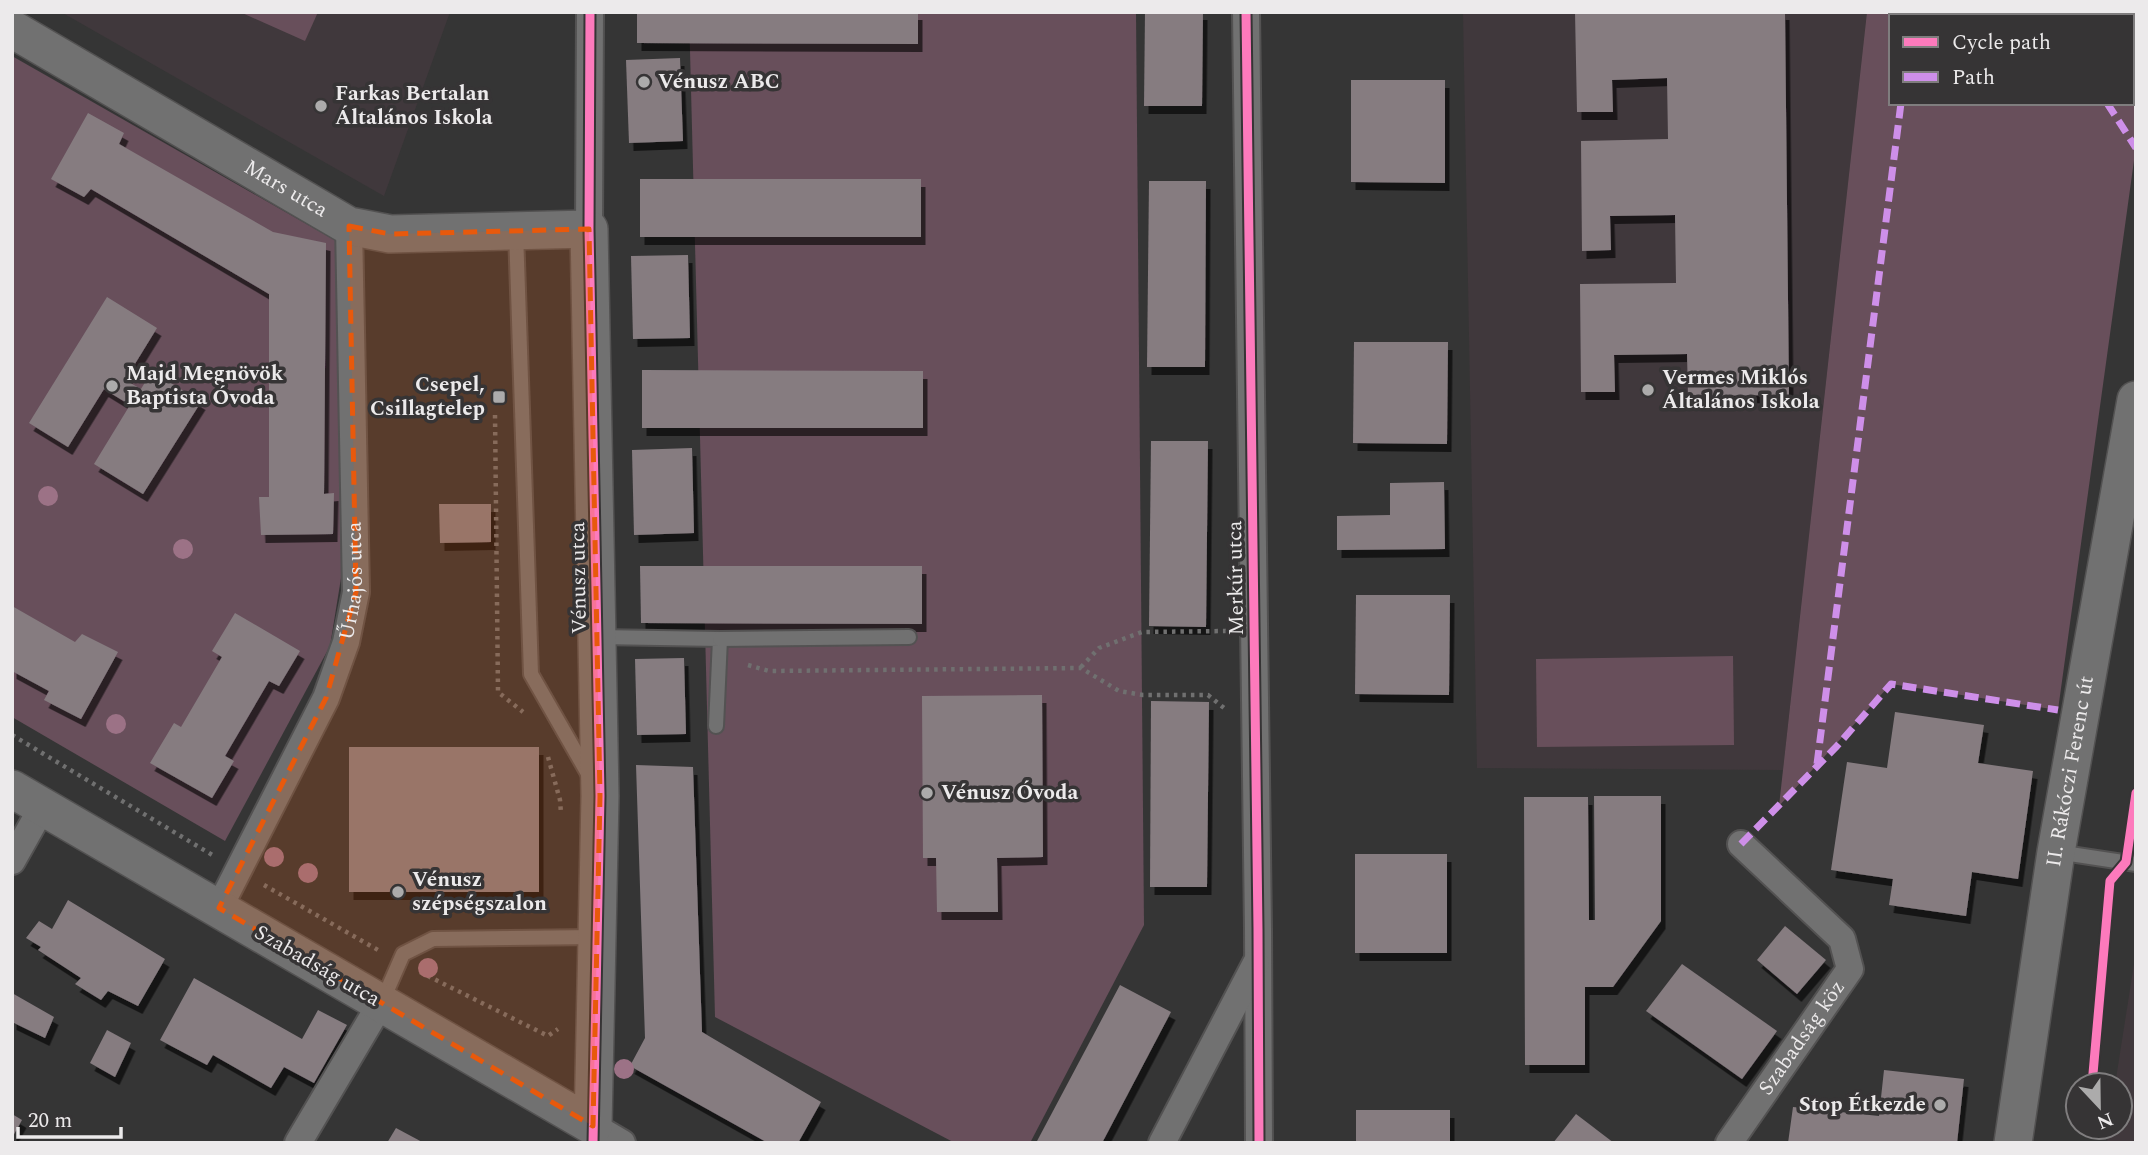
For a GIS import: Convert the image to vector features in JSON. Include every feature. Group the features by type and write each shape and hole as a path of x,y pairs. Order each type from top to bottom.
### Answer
{"street":[{"name":"Vénusz utca","path":"590,12 589,229 598,637 598,937 603,1137"},
{"name":"Merkúr utca","path":"1246,12 1259,958 1259,1143"},
{"name":"Mars utca","path":"12,29 349,226 390,234 589,229"},
{"name":"Űrhajós utca","path":"219,908 326,698 346,642 356,592 349,226"},
{"name":"II. Rákóczi Ferenc út","path":"2013,1143 2056,852 2136,400"},
{"path":"12,860 28,797"},
{"name":"Szabadság utca","path":"28,797 381,1003 603,1137"},
{"name":"Szabadság köz","path":"1729,1143 1850,969 1842,939 1741,844"},
{"name":"Merkúr utca","path":"1162,1143 1259,958"},
{"path":"298,1143 381,1003"}],"lane":[{"path":"516,231 531,674 600,796"},
{"path":"598,637 909,637"},
{"path":"716,726 720,639"},
{"path":"2056,852 2136,864"},
{"path":"381,1003 403,954 433,939 598,937"}],"path":[{"path":"1081,668 1099,648 1142,632 1255,630"},
{"path":"719,658 769,671 1081,668 1119,691 1143,695 1208,695 1255,733"},
{"path":"12,735 238,871 399,962 548,1036 562,1027"}],"highlighted area":[{"path":"349,226 390,234 589,229 600,796 593,1126 219,908 326,698 356,592"}],"shaded area":[{"name":"Farkas Bertalan Általános Iskola","path":"61,12 450,12 384,196"},
{"path":"240,12 318,12 305,41"},
{"path":"689,12 1136,12 1144,925 1030,1143 955,1143 715,1017"},
{"name":"Vermes Miklós Általános Iskola","path":"1463,12 1867,12 1783,770 1477,768"},
{"path":"1867,12 2136,12 2136,146 2058,710 1891,684 1779,806"},
{"path":"12,56 338,242 342,572 330,646 225,841 12,717"},
{"path":"1733,656 1734,745 1537,747 1536,659"},
{"path":"2136,951 2136,1143 2107,1143 2134,1141 2134,1071 2117,1071"}],"building":[{"path":"637,12 918,12 918,44 637,43"},
{"path":"1145,12 1203,12 1202,106 1144,106"},
{"path":"1575,12 1785,12 1789,395 1688,396 1687,354 1614,355 1615,392 1581,392 1580,284 1676,283 1675,215 1610,216 1611,250 1582,251 1581,141 1668,139 1667,78 1612,80 1613,112 1577,112"},
{"path":"680,58 683,141 629,143 626,60"},
{"path":"1351,80 1445,80 1445,183 1351,182"},
{"path":"88,113 124,133 119,144 273,232 326,243 324,494 334,493 333,534 261,535 259,497 269,497 269,294 91,189 84,197 51,179"},
{"path":"640,179 921,179 921,237 640,237"},
{"path":"1149,181 1206,181 1205,367 1147,367"},
{"path":"688,255 690,338 633,339 631,256"},
{"path":"107,297 157,328 125,380 141,389 152,371 201,402 143,494 94,464 130,405 104,389 68,447 29,423"},
{"path":"1354,342 1448,342 1447,444 1353,443"},
{"path":"642,370 923,371 923,428 642,428"},
{"path":"1151,441 1208,441 1206,627 1149,626"},
{"path":"692,448 694,533 634,535 632,450"},
{"path":"1444,482 1445,549 1337,550 1337,516 1390,515 1390,483"},
{"path":"439,504 491,504 491,542 440,543"},
{"path":"640,566 922,566 922,624 641,623"},
{"path":"1356,595 1450,595 1449,695 1355,694"},
{"path":"12,606 75,642 82,634 118,652 81,719 44,700 49,691 12,671"},
{"path":"235,613 300,651 279,686 269,681 225,756 234,761 212,798 150,763 174,723 181,727 222,657 212,651"},
{"path":"684,658 686,734 637,735 635,659"},
{"path":"1042,695 1043,857 997,858 998,912 937,912 936,858 923,858 922,696"},
{"path":"1151,701 1209,702 1207,887 1150,887"},
{"path":"1895,712 1984,725 1978,763 2033,771 2018,879 1972,872 1966,916 1889,905 1893,879 1831,870 1847,762 1887,768"},
{"path":"349,747 539,747 539,892 349,892"},
{"path":"636,765 693,767 702,1032 821,1102 798,1143 768,1143 630,1066 645,1038"},
{"path":"1594,796 1661,796 1661,921 1613,987 1585,987 1585,1065 1525,1065 1524,797 1588,797 1589,920 1595,920"},
{"path":"1355,854 1447,854 1447,953 1355,953"},
{"path":"68,900 165,959 138,1006 108,991 101,1000 75,984 81,978 38,950 41,947 26,938 39,921 52,929"},
{"path":"1785,926 1826,960 1797,994 1757,960"},
{"path":"1682,964 1777,1031 1742,1079 1646,1011"},
{"path":"194,978 302,1039 318,1010 347,1025 314,1083 284,1067 271,1088 213,1055 207,1065 160,1040"},
{"path":"1120,985 1171,1012 1102,1143 1036,1143"},
{"path":"12,993 54,1017 45,1038 12,1022"},
{"path":"107,1030 131,1043 115,1077 90,1063"},
{"path":"1884,1070 1964,1079 1957,1143 1788,1143 1793,1107 1879,1116"},
{"path":"1356,1110 1450,1110 1450,1143 1356,1143"},
{"path":"12,1114 22,1120 12,1138"},
{"path":"1576,1114 1614,1143 1553,1143"},
{"path":"396,1128 424,1143 387,1143"}],"marked path":[{"path":"1817,764 1901,105"},
{"path":"2108,105 2136,148"},
{"path":"1741,844 1837,746 1891,684 2058,710"}],"cycle path":[{"path":"590,12 589,229 600,796 593,1143"},
{"path":"1246,12 1259,1143"},
{"path":"2093,1071 2110,881 2126,862 2136,793"}],"place":[{"name":"Vénusz ABC","path":"644,82"},
{"name":"Farkas Bertalan Általános Iskola","path":"321,106"},
{"name":"Majd Megnövök Baptista Óvoda","path":"112,386"},
{"name":"Vermes Miklós Általános Iskola","path":"1648,390"},
{"name":"Csepel, Csillagtelep","path":"499,397"},
{"name":"Vénusz Óvoda","path":"927,793"},
{"name":"Vénusz szépségszalon","path":"398,892"},
{"name":"Stop Étkezde","path":"1940,1105"}]}
